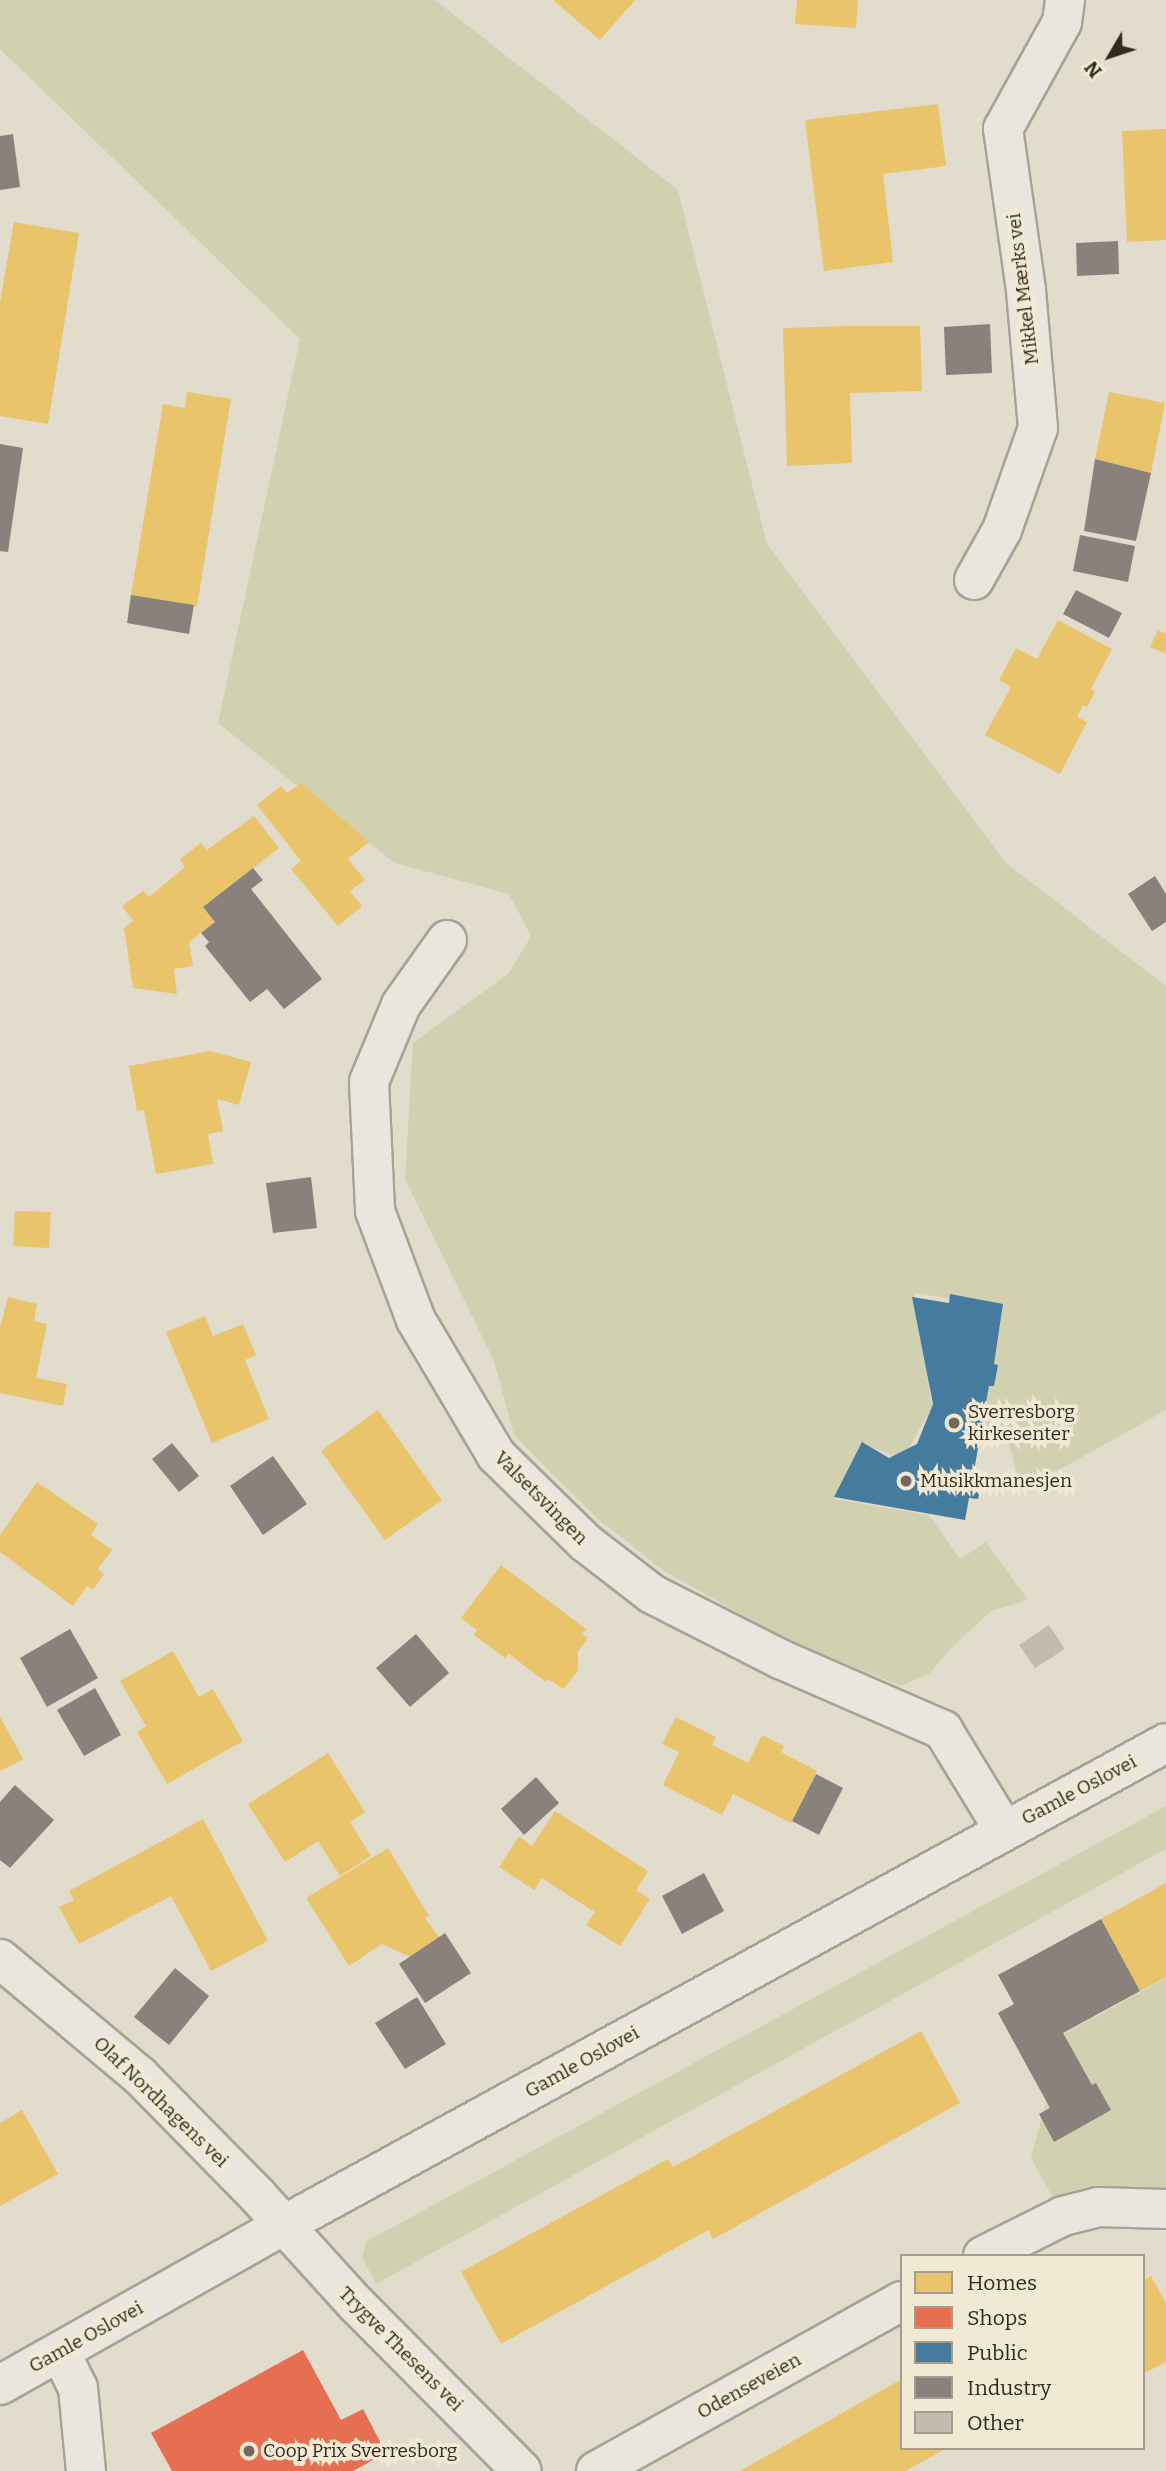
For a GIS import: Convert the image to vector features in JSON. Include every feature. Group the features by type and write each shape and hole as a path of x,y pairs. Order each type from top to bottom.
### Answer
{"street":[{"name":"Mikkel Mærks vei","path":"974,580 1002,530 1038,428 1026,290 1003,129 1062,22 1065,0"},
{"name":"Valsetsvingen","path":"447,940 401,1005 369,1082 375,1211 416,1320 496,1455 586,1543 652,1594 780,1659 943,1730 1004,1830"},
{"name":"Gamle Oslovei","path":"0,2385 282,2226 1166,1743"},
{"name":"Olaf Nordhagens vei","path":"0,1959 140,2076 257,2195 282,2226"},
{"path":"988,2254 1027,2232 1086,2210 1122,2207 1166,2209"},
{"name":"Trygve Thesens vei","path":"282,2226 522,2471"},
{"name":"Odenseveien","path":"596,2471 900,2302"},
{"path":"60,2352 78,2388 86,2471"}],"green space":[{"path":"0,0 435,0 678,190 767,544 1006,863 1166,986 1166,1410 1057,1471 1017,1474 1006,1434 981,1432 1003,1307 914,1293 932,1406 903,1460 862,1443 834,1499 929,1515 960,1559 986,1542 1028,1600 991,1611 949,1650 929,1674 901,1686 789,1641 664,1571 597,1518 514,1435 494,1361 405,1179 413,1043 509,973 531,936 509,894 395,863 218,723 300,339 0,49"},
{"path":"1166,1806 1166,1849 376,2284 362,2257 367,2241"},
{"path":"1166,1978 1166,2209 1063,2216 1031,2158 1064,2034"}],"building: Homes":[{"path":"553,0 635,0 600,40"},
{"path":"797,0 858,0 856,28 795,24"},
{"path":"938,104 946,166 883,174 893,262 824,271 805,120"},
{"path":"1166,129 1166,240 1127,242 1122,131"},
{"path":"14,222 79,233 48,424 0,416 0,302"},
{"path":"920,326 922,391 850,393 852,463 787,466 783,328"},
{"path":"187,392 231,399 197,606 131,595 163,404 185,408"},
{"path":"1109,392 1165,403 1151,473 1095,459"},
{"path":"1058,620 1112,649 1091,689 1095,692 1087,707 1083,705 1077,717 1087,722 1060,774 985,735 1011,687 999,680 1016,648 1037,659"},
{"path":"1158,630 1166,634 1166,654 1150,647"},
{"path":"301,783 369,842 348,859 365,880 350,891 362,906 338,926 291,869 301,861 257,805 281,786 287,793"},
{"path":"254,816 279,848 203,907 215,922 189,942 193,966 174,969 177,994 133,988 124,928 133,921 122,906 143,891 149,897 185,867 180,859 201,843 207,850"},
{"path":"210,1051 251,1062 239,1105 217,1099 223,1131 208,1134 213,1164 156,1174 144,1110 137,1111 129,1066"},
{"path":"15,1211 51,1212 49,1248 13,1246"},
{"path":"8,1297 37,1304 34,1321 47,1324 36,1378 67,1384 63,1406 0,1393 0,1328"},
{"path":"205,1316 213,1336 243,1324 256,1355 245,1360 269,1419 212,1443 166,1332"},
{"path":"378,1410 442,1500 385,1540 321,1451"},
{"path":"37,1482 98,1524 91,1535 112,1550 98,1569 104,1574 93,1590 87,1586 73,1606 0,1552 0,1535"},
{"path":"501,1565 586,1629 582,1634 588,1638 578,1651 578,1671 563,1689 548,1679 546,1682 509,1654 505,1658 474,1635 477,1630 461,1618"},
{"path":"173,1651 199,1697 213,1689 243,1741 167,1784 137,1732 146,1726 120,1681"},
{"path":"0,1717 23,1759 0,1771"},
{"path":"676,1717 716,1737 712,1745 748,1763 762,1735 784,1746 781,1752 817,1771 791,1823 733,1794 722,1815 663,1785 679,1752 662,1744"},
{"path":"328,1753 365,1812 350,1822 371,1856 340,1876 318,1841 285,1862 248,1804"},
{"path":"555,1811 648,1871 636,1890 650,1899 620,1946 586,1925 595,1912 542,1878 534,1890 499,1867 519,1836 532,1846"},
{"path":"203,1819 268,1941 211,1971 171,1896 79,1944 59,1907 74,1900 69,1891"},
{"path":"388,1848 429,1916 425,1918 439,1937 410,1957 382,1944 349,1966 306,1898"},
{"path":"1166,1883 1166,1977 1140,1991 1101,1919"},
{"path":"921,2031 960,2103 713,2239 708,2230 501,2344 461,2272 668,2159 673,2167"},
{"path":"22,2110 58,2174 0,2206 0,2123"},
{"path":"1151,2276 1166,2303 1166,2362 1145,2373 1145,2280"},
{"path":"900,2380 900,2450 943,2450 905,2471 740,2471"}],"building: Shops":[{"path":"303,2350 341,2420 363,2409 386,2453 353,2471 172,2471 151,2433"}],"building: Public":[{"name":"Sverresborg kirkesenter","path":"950,1294 1003,1304 994,1364 998,1365 994,1386 989,1386 972,1482 982,1483 978,1499 969,1498 965,1520 834,1497 862,1442 889,1458 917,1444 933,1404 912,1297 949,1303"}],"building: Industry":[{"path":"13,134 20,187 0,190 0,136"},
{"path":"1118,241 1119,274 1077,276 1076,243"},
{"path":"990,324 992,373 946,375 944,327"},
{"path":"0,444 23,448 8,552 0,551"},
{"path":"1095,459 1151,473 1136,541 1084,531"},
{"path":"1080,535 1135,546 1128,582 1073,571"},
{"path":"1076,590 1122,613 1109,638 1063,614"},
{"path":"131,595 194,605 189,634 127,623"},
{"path":"253,868 263,880 251,889 322,979 284,1009 267,989 250,1002 205,946 209,942 201,933 215,922 203,907"},
{"path":"1155,876 1166,894 1166,922 1152,931 1128,894"},
{"path":"311,1177 317,1228 273,1233 266,1183"},
{"path":"172,1443 199,1476 179,1492 152,1459"},
{"path":"273,1456 307,1504 263,1535 230,1486"},
{"path":"70,1629 98,1678 47,1707 20,1658"},
{"path":"416,1634 449,1673 410,1707 376,1668"},
{"path":"95,1688 121,1735 84,1756 57,1710"},
{"path":"816,1774 843,1788 819,1835 792,1821"},
{"path":"536,1777 559,1803 524,1835 501,1809"},
{"path":"15,1785 54,1820 10,1868 0,1860 0,1802"},
{"path":"704,1873 724,1911 682,1934 662,1896"},
{"path":"1101,1919 1140,1991 1063,2033 1092,2085 1096,2083 1111,2110 1054,2142 1039,2114 1050,2108 998,2013 1014,2004 998,1975"},
{"path":"445,1933 471,1973 425,2003 399,1964"},
{"path":"175,1968 209,1996 169,2045 134,2017"},
{"path":"417,1997 446,2044 405,2069 375,2023"}],"building: Other":[{"path":"1049,1625 1065,1649 1035,1668 1019,1645"}],"place":[{"name":"Sverresborg kirkesenter","path":"954,1423"},
{"name":"Musikkmanesjen","path":"906,1481"},
{"name":"Coop Prix Sverresborg","path":"249,2451"}]}
